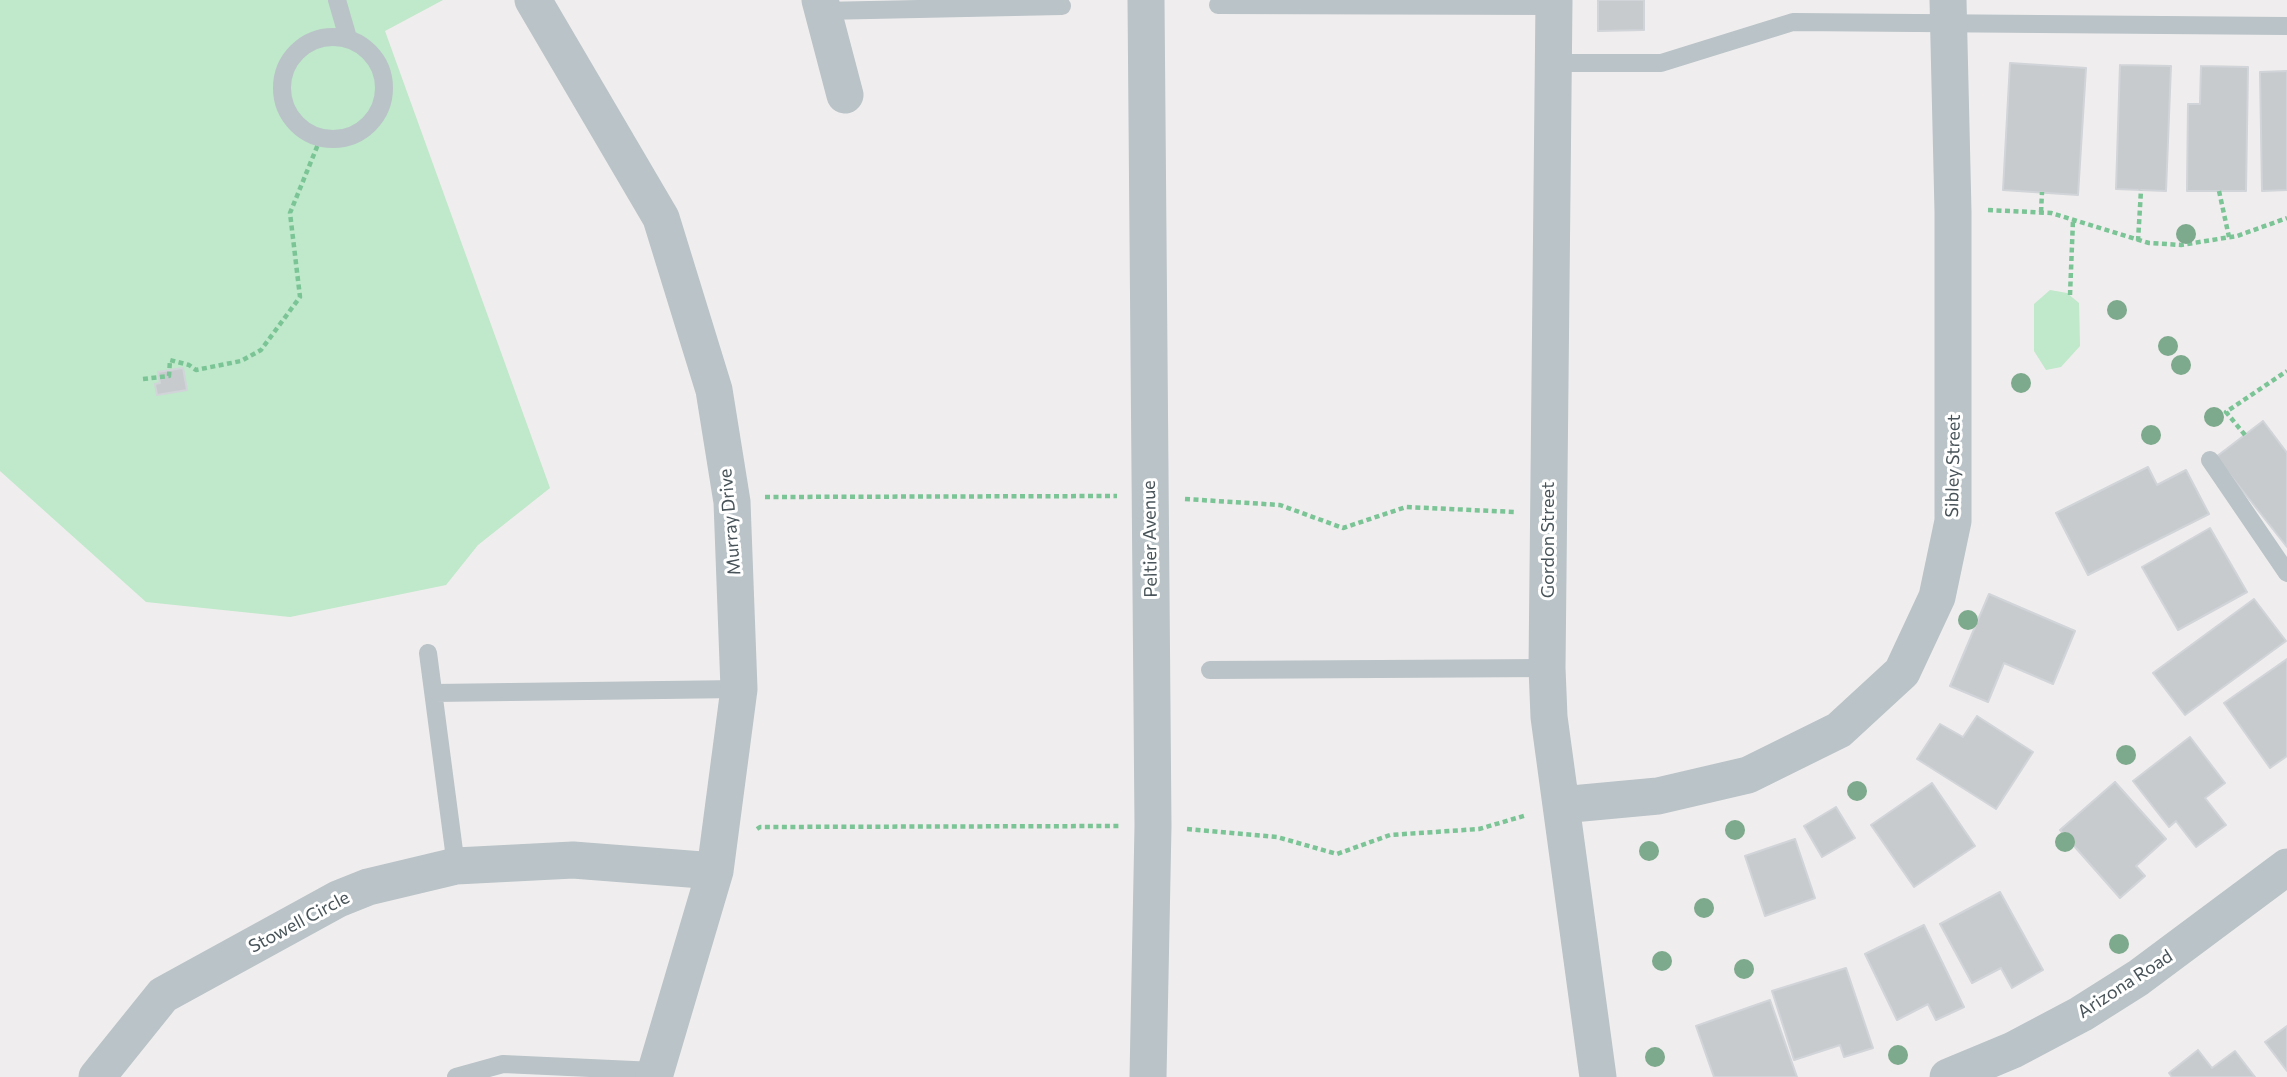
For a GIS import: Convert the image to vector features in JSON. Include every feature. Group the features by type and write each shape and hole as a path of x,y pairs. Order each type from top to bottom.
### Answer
{"street":[{"name":"Murray Drive","path":"533,0 661,218 714,390 732,502 739,690 715,871 655,1074"},
{"name":"Peltier Avenue","path":"1146,0 1153,826 1148,1077"},
{"name":"Gordon Street","path":"1554,3 1547,668 1549,717 1598,1077"},
{"path":"821,6 845,95"},
{"name":"Sibley Street","path":"1561,805 1658,796 1748,775 1839,730 1902,672 1937,597 1953,521 1953,212 1949,13"},
{"name":"Stowell Circle","path":"97,1077 163,995 338,899 368,887 456,866 573,860 715,871"},
{"name":"Arizona Road","path":"1948,1077 2013,1050 2081,1014 2138,978 2287,867"}],"lane":[{"path":"337,0 348,38"},
{"path":"1218,5 1554,3"},
{"path":"821,6 1062,6"},
{"path":"1555,63 1661,63 1793,22 1949,13 2287,26"},
{"path":"333,36 348,38 364,46 376,59 383,76 381,107 371,121 357,133 340,138 321,137 298,125 287,112 281,94 282,78 288,62 299,48 315,40 333,36"},
{"path":"2210,460 2287,573"},
{"path":"428,653 456,866"},
{"path":"1210,670 1547,668"},
{"path":"434,693 739,690"},
{"path":"456,1077 503,1064 655,1074"}],"path":[{"path":"143,379 169,376 170,360 189,365 195,370 214,369 241,361 261,350 300,297 289,221 321,137"},
{"path":"2138,241 2141,190"},
{"path":"2219,191 2229,237"},
{"path":"2041,212 2042,192"},
{"path":"1953,212 2041,212 2138,241 2182,245 2229,237 2287,218"},
{"path":"2070,295 2073,220"},
{"path":"2245,435 2227,412 2286,373"}],"green space":[{"path":"0,0 443,0 385,31 550,488 478,545 446,585 290,617 146,602 0,471"},
{"path":"2050,290 2067,293 2079,303 2080,346 2061,367 2046,370 2034,351 2034,304"}],"building":[{"path":"1598,0 1644,0 1644,30 1598,31"},
{"path":"2010,63 2086,68 2078,195 2003,190"},
{"path":"2120,65 2171,66 2166,191 2116,189"},
{"path":"2201,66 2248,67 2246,191 2187,191 2188,104 2200,104"},
{"path":"2287,71 2287,190 2262,191 2260,72"},
{"path":"183,368 187,390 157,395 155,384 160,383 158,372"},
{"path":"2263,421 2287,453 2287,547 2216,457"},
{"path":"2148,467 2157,485 2186,470 2209,514 2088,575 2056,513"},
{"path":"2210,528 2247,592 2178,630 2142,567"},
{"path":"1989,594 2075,631 2053,684 2004,663 1988,702 1950,686"},
{"path":"2254,599 2286,641 2185,715 2153,673"},
{"path":"2287,659 2287,756 2270,768 2224,703"},
{"path":"1977,716 2033,752 1996,809 1917,759 1940,724 1963,737"},
{"path":"2190,737 2225,783 2205,798 2226,825 2196,847 2176,821 2169,827 2133,781"},
{"path":"2115,782 2166,839 2136,866 2145,876 2120,898 2060,830"},
{"path":"1932,783 1975,846 1914,887 1871,825"},
{"path":"1836,807 1855,838 1822,857 1804,826"},
{"path":"1795,839 1815,898 1765,916 1745,856"},
{"path":"2000,892 2043,970 2012,988 2001,968 1972,983 1940,924"},
{"path":"1924,925 1964,1007 1936,1020 1928,1004 1897,1020 1865,954"},
{"path":"1846,968 1873,1048 1844,1057 1840,1045 1794,1060 1772,991"},
{"path":"1770,1000 1797,1077 1714,1077 1696,1026"},
{"path":"2287,1026 2287,1071 2265,1042"},
{"path":"2198,1050 2212,1068 2235,1051 2255,1077 2172,1077 2169,1073"}]}
